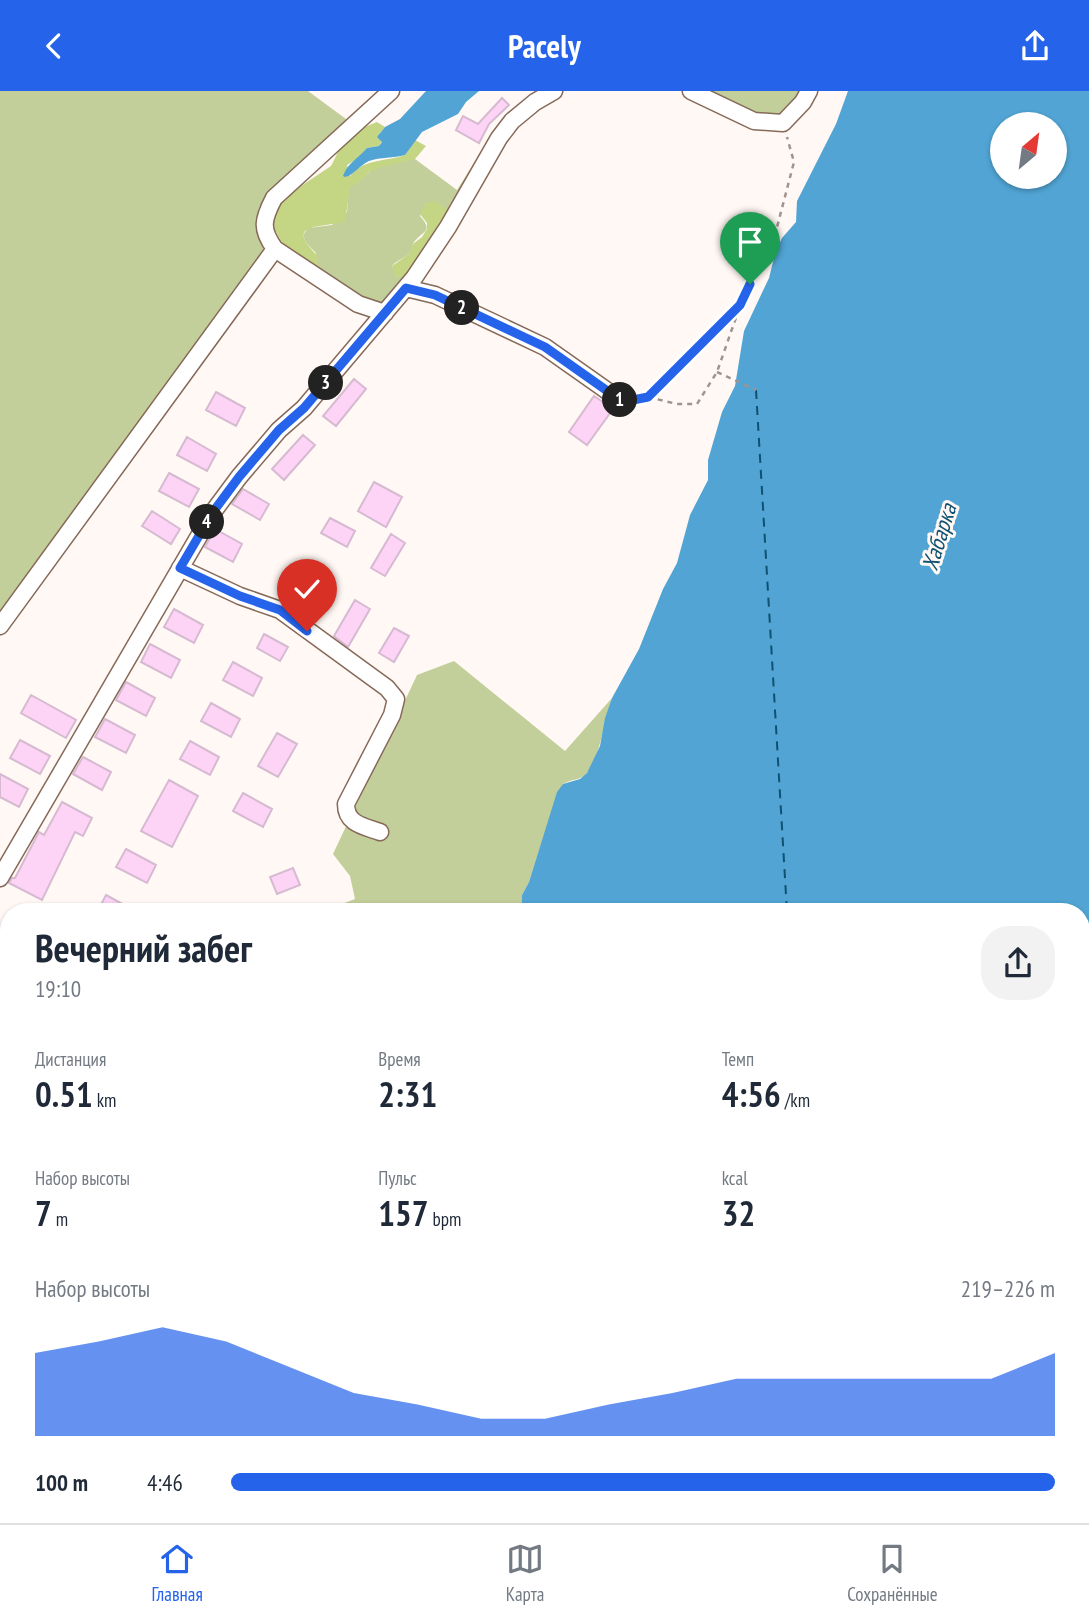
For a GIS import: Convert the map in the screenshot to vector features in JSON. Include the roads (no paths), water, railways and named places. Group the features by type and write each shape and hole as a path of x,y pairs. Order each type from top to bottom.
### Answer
{"street":[{"path":"385,313 358,304 275,249 268,239 264,223 265,214 274,198 391,91"},
{"path":"0,878 213,512 279,430 304,408 406,288 448,227 499,138 512,121 554,91"},
{"path":"691,91 754,121 783,123 803,102 809,91"},
{"path":"0,626 275,249"},
{"path":"406,288 435,295 545,347 623,402"},
{"path":"180,568 240,596 280,610 387,688 396,699 392,715 346,804 346,813 353,822 380,832"}],"water":[{"path":"426,91 479,91 466,102 458,114 422,132 405,155 369,161 351,174 343,176 350,164 367,148 379,146 382,142 377,137 385,127 400,119"},
{"name":"Хабарка","path":"848,91 1089,91 1089,903 522,903 557,792 563,784 580,779 587,773 600,746 612,698 639,649 663,589 677,563 690,515 708,480 708,460 722,412 735,386 744,331 769,278 776,250 796,222 797,201 836,124"}]}
